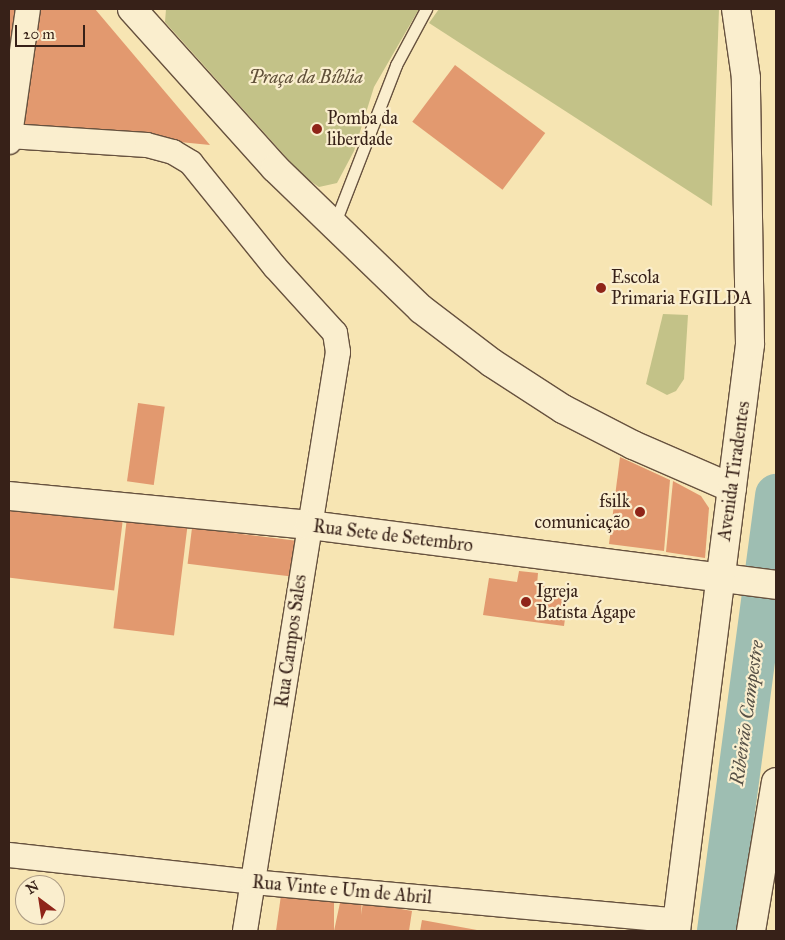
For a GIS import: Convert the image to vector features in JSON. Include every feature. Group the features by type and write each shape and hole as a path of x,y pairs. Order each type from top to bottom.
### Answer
{"street":[{"path":"9,138 28,9"},
{"path":"132,9 275,168 333,227 421,309 492,363 563,409 633,445 732,488"},
{"name":"Avenida Tiradentes","path":"676,926 729,579 732,488 750,344 746,78 736,9"},
{"name":"Rua Campos Sales","path":"9,138 147,145 173,152 191,163 275,267 326,320 335,333 338,352 245,931"},
{"name":"Rua Sete de Setembro","path":"9,496 309,525 776,585"},
{"path":"751,931 776,782"},
{"name":"Rua Vinte e Um de Abril","path":"9,855 676,926"}],"lane":[{"path":"333,227 396,65 426,9"}],"green space":[{"name":"Praça da Bíblia","path":"166,9 419,9 374,87 354,151 337,183 319,187 303,176 165,22"},
{"path":"439,9 719,9 712,206 429,23"},
{"path":"663,314 688,315 684,379 676,391 667,395 646,384"}],"building":[{"path":"9,9 17,9 10,56 9,56"},
{"path":"35,9 95,9 210,145 19,126"},
{"path":"455,65 545,133 503,190 412,122"},
{"path":"138,403 165,407 154,485 127,481"},
{"name":"fsilk comunicação","path":"620,457 670,480 664,551 609,544"},
{"path":"673,481 701,496 709,508 705,558 666,552"},
{"path":"9,503 123,517 114,590 9,578"},
{"path":"127,518 188,525 174,636 113,628"},
{"path":"192,528 304,542 300,578 188,564"},
{"name":"Igreja Batista Ágape","path":"519,571 538,573 537,585 569,590 564,626 483,615 489,578 517,582"},
{"path":"282,888 334,895 334,931 276,931"},
{"path":"341,898 362,898 361,915 363,902 412,911 409,931 334,931"},
{"path":"422,920 477,930 477,931 420,931"}],"waterway":[{"name":"Ribeirão Campestre","path":"718,931 776,495"}],"place":[{"name":"Pomba da liberdade","path":"317,129"},
{"name":"Escola Primaria EGILDA","path":"601,288"},
{"name":"fsilk comunicação","path":"640,512"},
{"name":"Igreja Batista Ágape","path":"526,602"}]}
